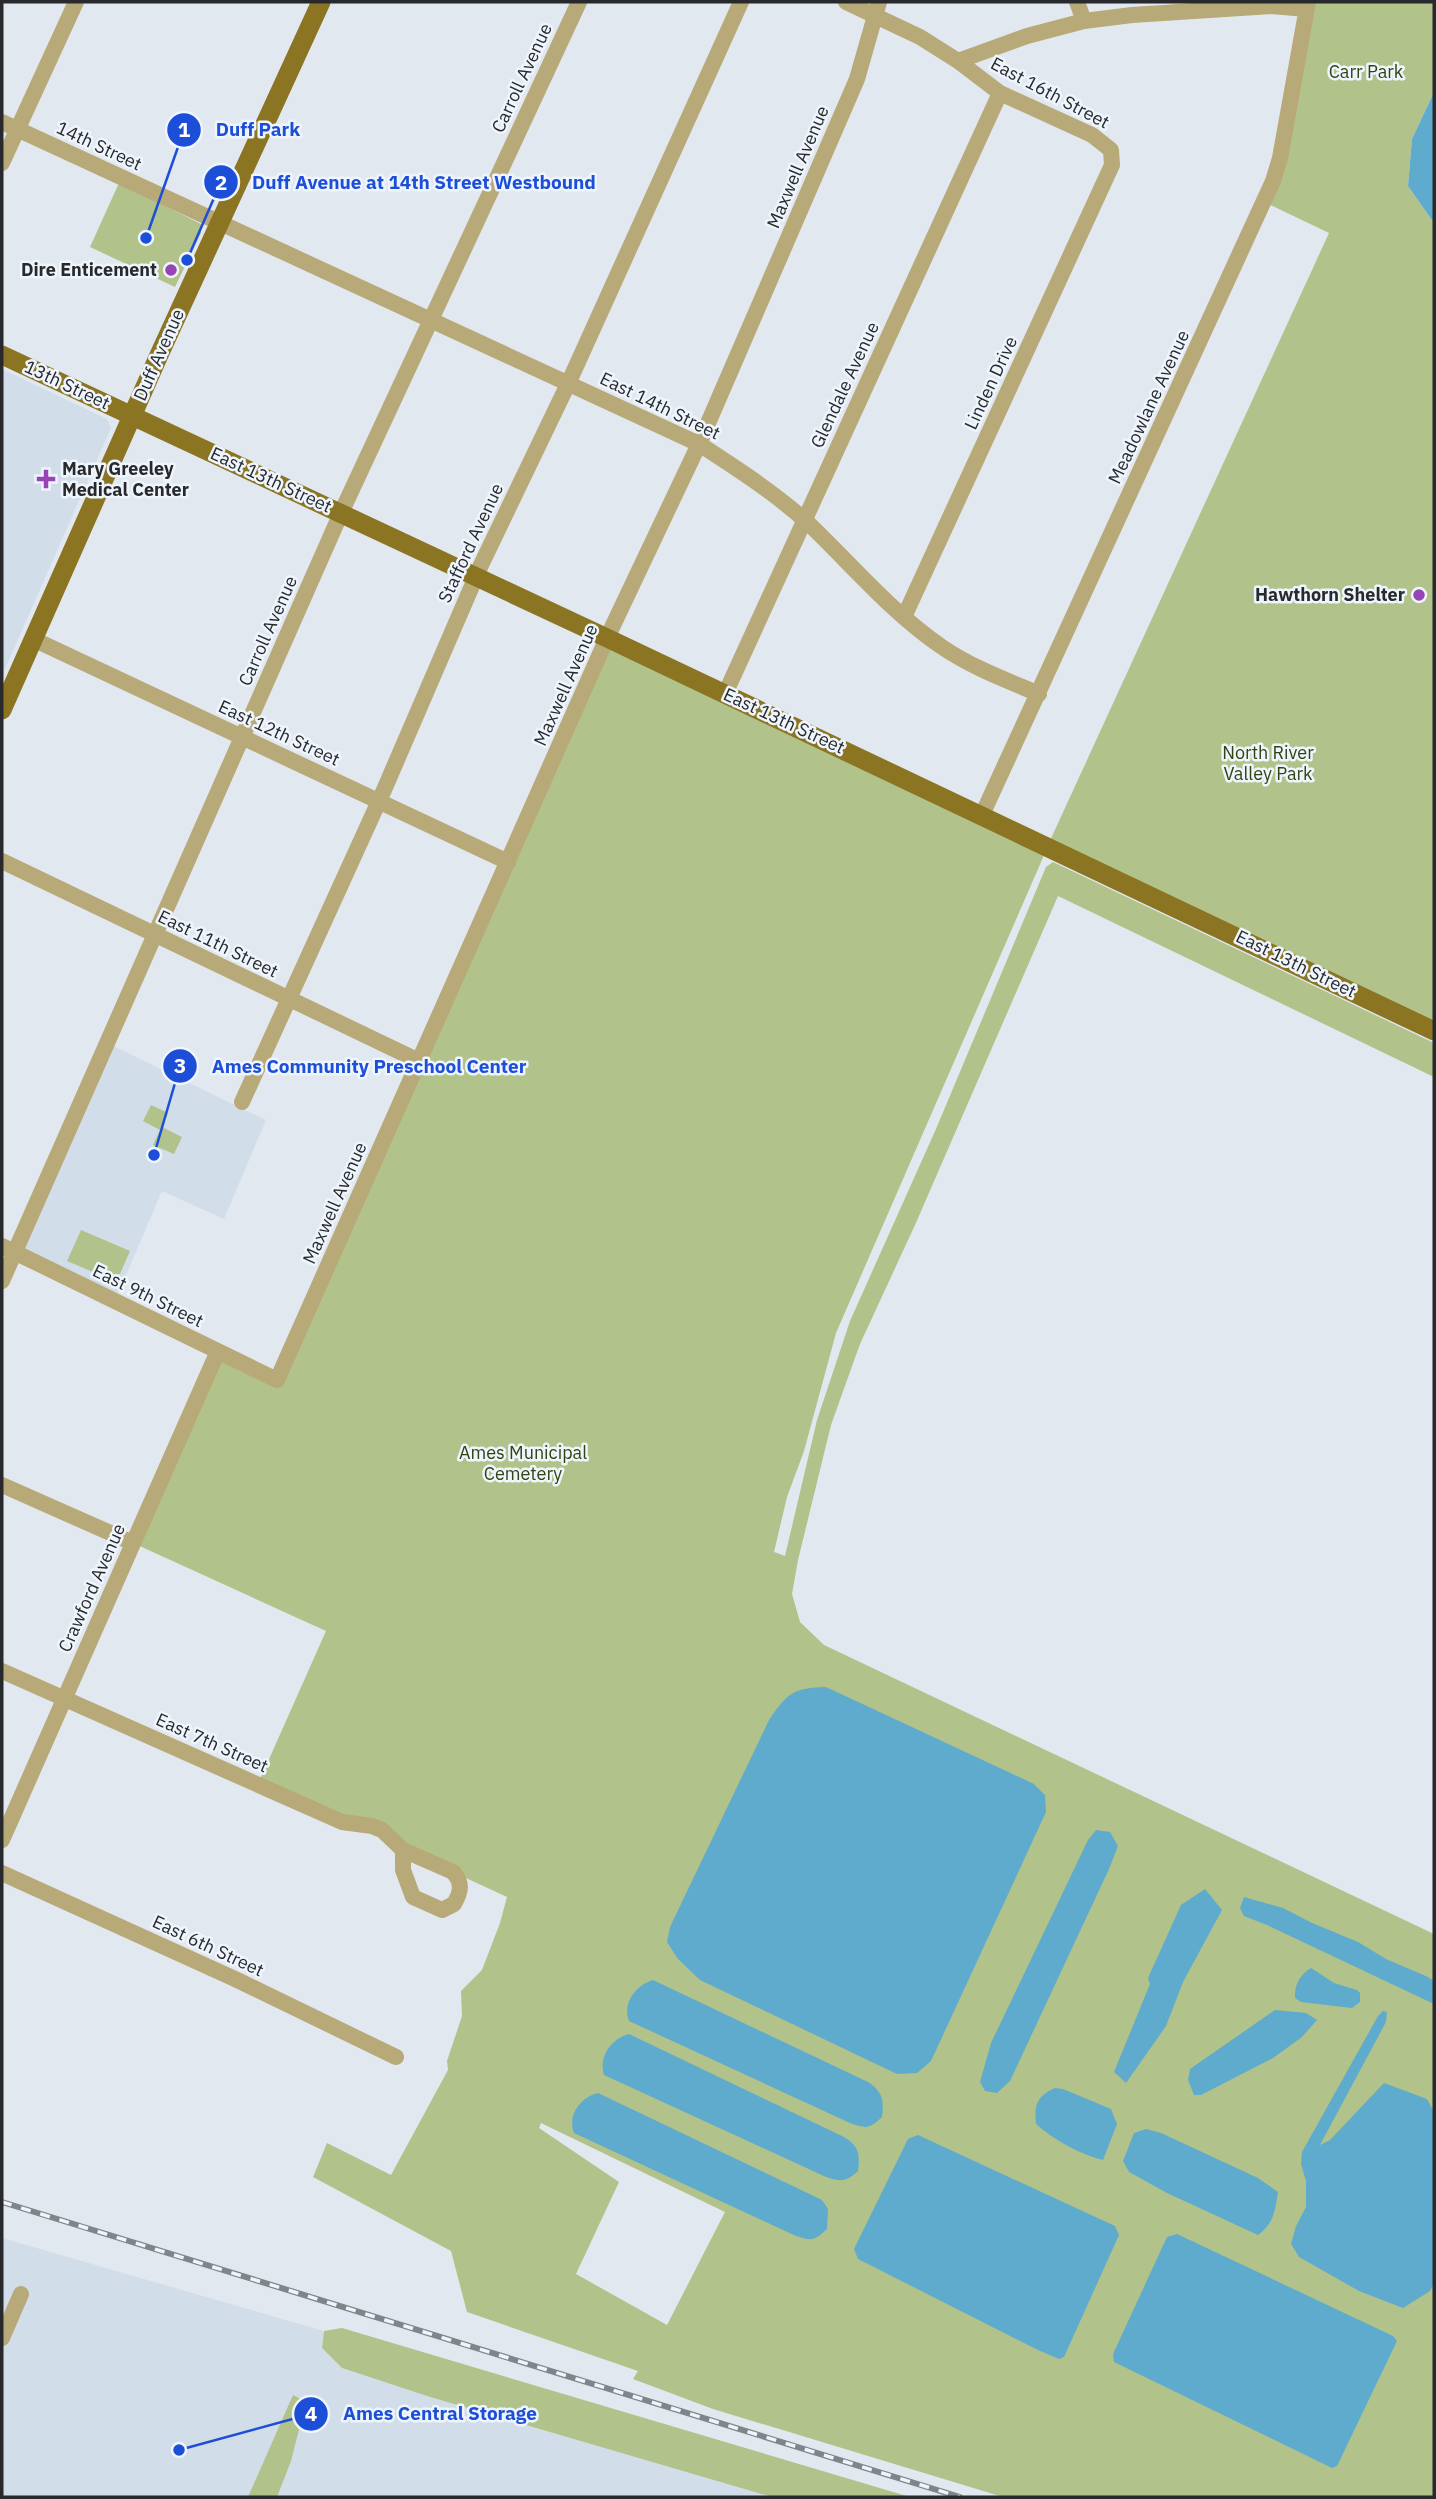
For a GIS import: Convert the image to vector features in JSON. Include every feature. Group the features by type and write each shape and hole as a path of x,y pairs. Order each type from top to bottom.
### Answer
{"main road":[{"name":"Duff Avenue","path":"2,710 319,2"},
{"name":"13th Street","path":"2,355 132,415"},
{"name":"East 13th Street","path":"132,415 1434,1031"}],"street":[{"path":"2,163 76,2"},
{"name":"Carroll Avenue","path":"2,1281 8,1249 156,935 341,513 579,2"},
{"name":"Stafford Avenue","path":"242,1102 379,801 476,576 568,383 741,2"},
{"name":"East 16th Street","path":"846,2 877,9 958,61 1000,93 1103,142 1111,150 1112,165"},
{"path":"1077,2 1084,21"},
{"path":"958,61 1027,36 1084,21 1132,15 1307,5"},
{"name":"Meadowlane Avenue","path":"982,815 1273,181 1280,159 1307,5"},
{"name":"Maxwell Avenue","path":"278,1380 607,638 699,444 857,79 877,9"},
{"name":"Glendale Avenue","path":"725,694 1000,93"},
{"name":"14th Street","path":"2,122 219,222"},
{"name":"Linden Drive","path":"904,617 1112,165"},
{"name":"East 14th Street","path":"219,222 699,444 749,476 804,520 904,617 943,648 986,671 1039,694"},
{"name":"East 12th Street","path":"33,639 508,862"},
{"name":"East 11th Street","path":"2,861 419,1060"},
{"name":"East 9th Street","path":"8,1249 278,1380"},
{"name":"Crawford Avenue","path":"2,1840 218,1351"},
{"path":"2,1485 133,1542"},
{"name":"East 7th Street","path":"2,1671 342,1822 382,1830 403,1850"},
{"name":"East 6th Street","path":"2,1873 235,1979 396,2057"},
{"path":"2,2338 22,2294"}],"shaded area":[{"name":"Mary Greeley Medical Center","path":"2,369 107,419 111,428 2,676"},
{"path":"107,1043 266,1120 224,1219 162,1191 115,1301 13,1254"},
{"path":"2,2238 324,2331 322,2348 342,2368 430,2397 772,2497 2,2497"}],"green space":[{"path":"1308,2 1434,2 1434,92 1412,139 1408,186 1434,223 1434,1031 1048,846 836,1333 804,1451 787,1497 774,1552 785,1556 817,1420 850,1321 936,1129 1046,867 1053,862 1434,1043 1434,1077 1058,896 915,1225 860,1344 831,1425 792,1594 800,1622 824,1645 1434,1934 1434,2497 1003,2497 713,2409 633,2379 638,2371 467,2312 451,2251 313,2177 327,2143 391,2175 448,2070 447,2061 462,2016 461,1991 482,1970 507,1897 394,1840 258,1784 326,1631 133,1543 218,1351 277,1379 607,638 1048,845 1329,233 1264,202","holes":["541,2123 725,2212 667,2325 576,2274 619,2182 539,2128"]},
{"path":"119,183 201,224 201,233 175,287 90,247"},
{"path":"151,1105 168,1113 162,1127 182,1137 174,1154 153,1145 160,1130 143,1121"},
{"path":"81,1230 130,1251 120,1274 100,1275 67,1261"},
{"path":"342,2328 910,2497 772,2497 430,2397 342,2368 322,2348 324,2331"},
{"path":"293,2395 306,2402 291,2461 277,2497 248,2497"}],"water":[{"path":"1434,92 1434,223 1408,186 1412,139"},
{"path":"826,1687 1034,1784 1045,1795 1046,1812 931,2061 917,2073 897,2074 700,1980 678,1959 667,1942 670,1927 769,1720 781,1703 793,1693"},
{"path":"1096,1830 1110,1832 1118,1846 1109,1869 1010,2081 997,2093 985,2091 980,2082 991,2043 1088,1840"},
{"path":"1205,1889 1222,1910 1183,1982 1166,2026 1126,2083 1114,2072 1150,1984 1148,1978 1181,1905"},
{"path":"1244,1897 1283,1908 1428,1977 1434,1981 1434,2004 1244,1916 1240,1908"},
{"path":"1311,1968 1334,1983 1357,1990 1360,1993 1360,2002 1352,2008 1301,2002 1295,1998 1298,1981"},
{"path":"653,1980 868,2082 877,2089 881,2097 882,2117 868,2127 850,2123 629,2021 629,2001 636,1990"},
{"path":"1275,2010 1306,2013 1317,2020 1302,2037 1273,2058 1201,2095 1194,2095 1188,2080 1190,2069"},
{"path":"1383,2011 1387,2012 1386,2022 1320,2145 1330,2140 1384,2083 1427,2099 1434,2112 1434,2283 1430,2291 1403,2308 1359,2291 1299,2257 1291,2244 1296,2226 1306,2207 1302,2152"},
{"path":"629,2034 844,2137 857,2151 858,2171 843,2180 826,2177 604,2075 603,2062 608,2049"},
{"path":"1055,2088 1111,2109 1117,2124 1103,2160 1067,2146 1036,2124 1038,2102 1044,2094"},
{"path":"598,2093 822,2200 828,2209 827,2229 813,2239 796,2236 574,2133 572,2120 577,2108 586,2098"},
{"path":"1146,2129 1161,2133 1258,2178 1278,2192 1271,2221 1258,2235 1167,2193 1129,2172 1123,2161 1134,2133"},
{"path":"918,2135 1115,2226 1119,2235 1064,2357 1059,2359 1038,2350 858,2259 854,2249 908,2139"},
{"path":"1177,2234 1393,2336 1397,2341 1337,2466 1332,2468 1114,2362 1113,2354 1167,2237"}],"railway":[{"path":"2,2202 960,2497"}],"place":[{"name":"Duff Park","path":"146,238"},
{"name":"Duff Avenue at 14th Street Westbound","path":"187,260"},
{"name":"Dire Enticement","path":"171,270"},
{"name":"Mary Greeley Medical Center","path":"46,479"},
{"name":"Hawthorn Shelter","path":"1419,595"},
{"name":"Ames Community Preschool Center","path":"154,1155"},
{"name":"Ames Central Storage","path":"179,2450"}],"park label":[{"name":"Carr Park","path":"1366,72"},
{"name":"North River Valley Park","path":"1268,763"},
{"name":"Ames Municipal Cemetery","path":"523,1463"}]}
